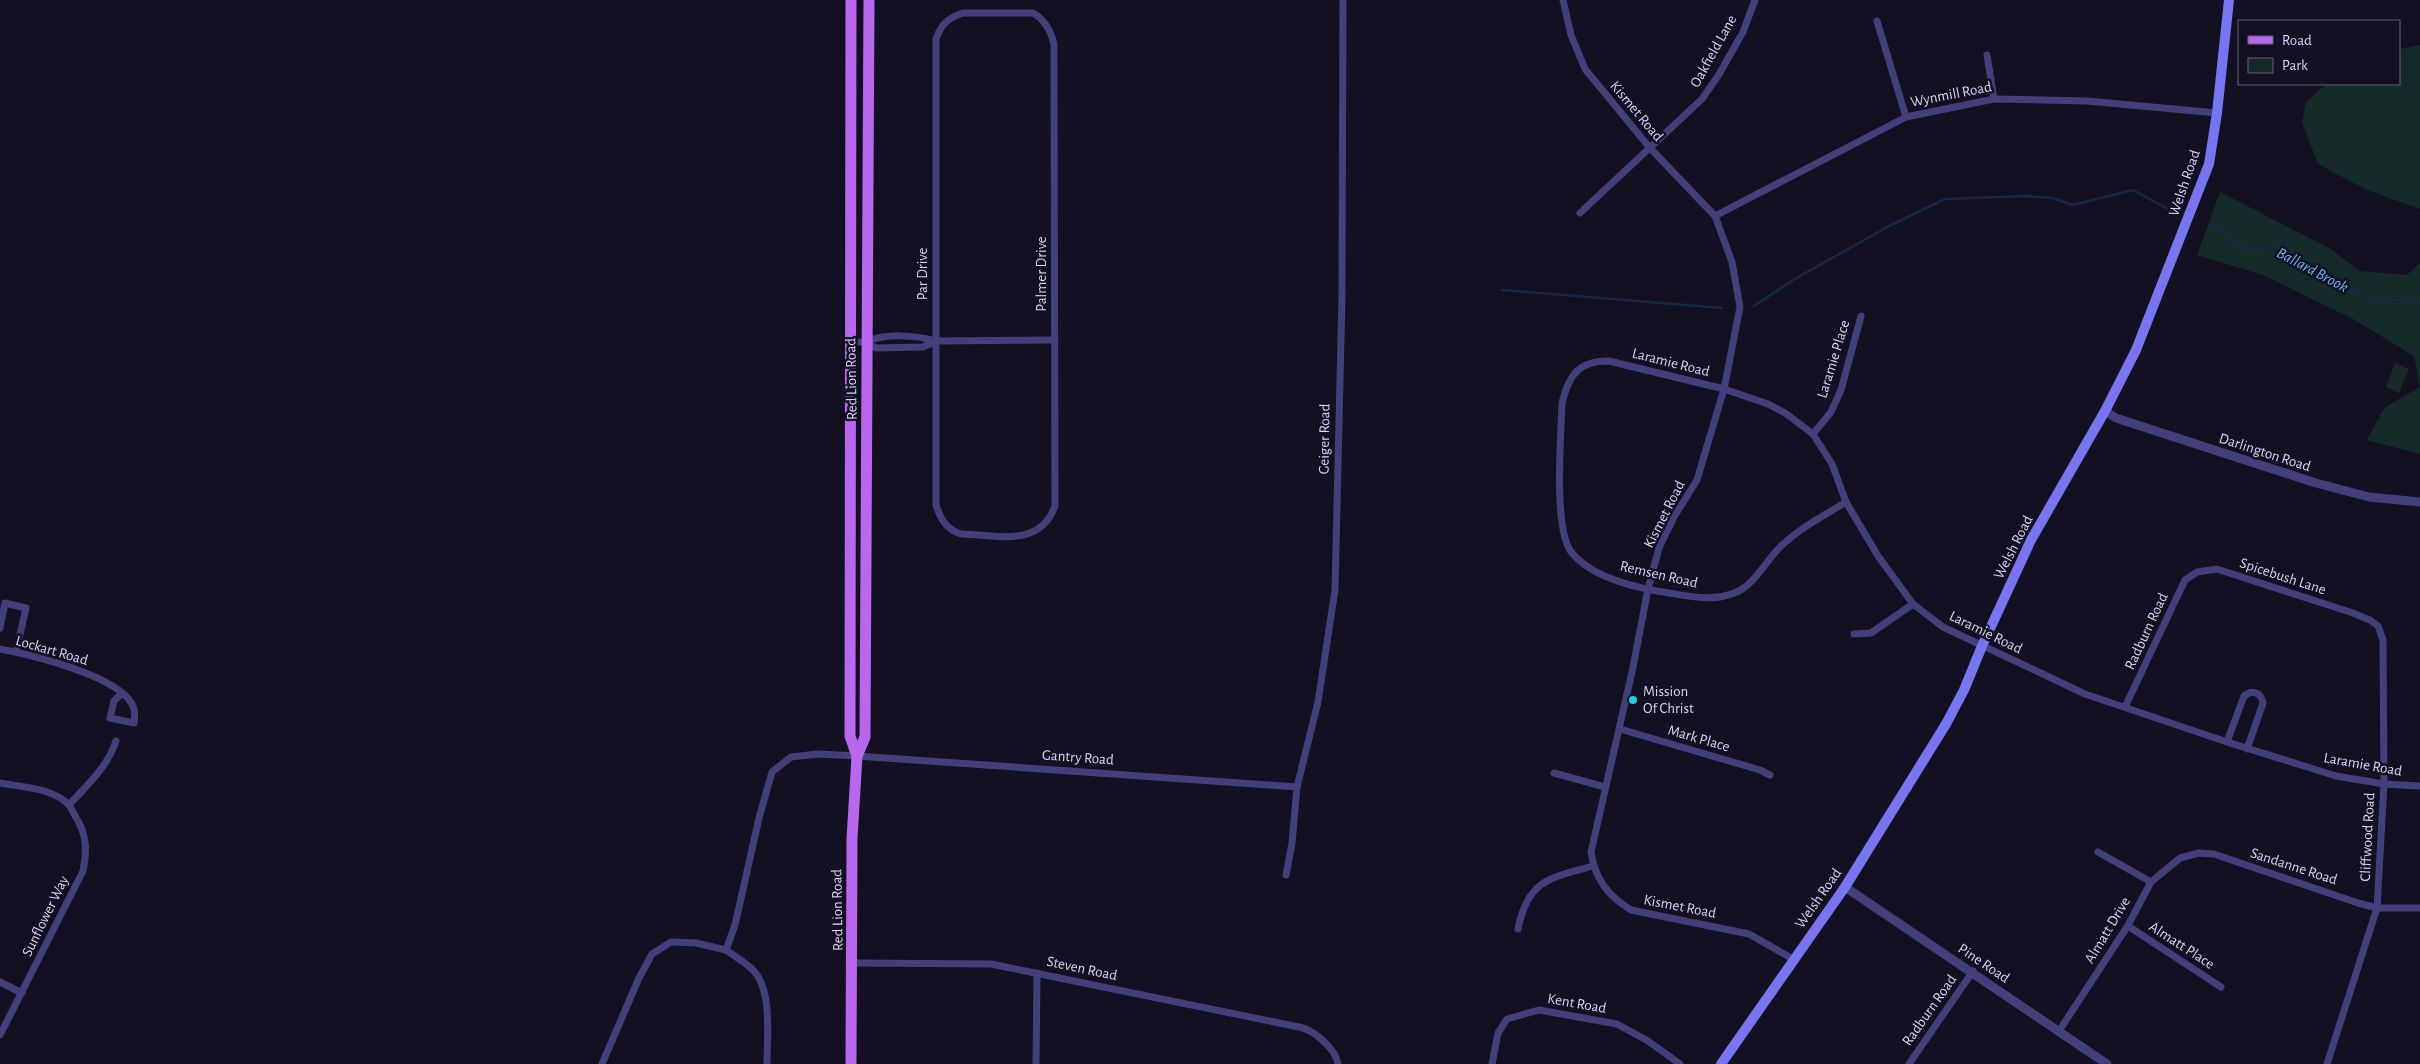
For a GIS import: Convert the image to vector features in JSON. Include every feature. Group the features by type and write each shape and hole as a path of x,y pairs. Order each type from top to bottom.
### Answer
{"main road":[{"name":"Red Lion Road","path":"851,0 849,342 850,736 857,756"},
{"name":"Red Lion Road","path":"852,1064 852,839 857,756 865,737 869,0"},
{"name":"Welsh Road","path":"1721,1064 1793,958 1845,887 1946,724 1964,690 1982,646 2031,540 2105,411 2136,350 2209,164 2217,113 2228,0"}],"street":[{"name":"Geiger Road","path":"1286,875 1292,843 1297,787 1318,702 1334,590 1342,296 1343,0"},
{"name":"Kismet Road","path":"1563,0 1570,35 1585,69 1650,148 1715,216 1732,262 1740,307 1724,389 1697,480 1674,517 1659,548 1648,589 1620,729 1591,852 1593,866 1602,886 1616,901 1631,910 1749,934 1793,958"},
{"name":"Oakfield Lane","path":"1580,213 1702,99 1743,32 1754,0"},
{"name":"Par Drive","path":"945,525 936,505 936,39 944,24 952,16 963,12 1033,13 1045,24"},
{"path":"1877,21 1906,117"},
{"name":"Palmer Drive","path":"945,525 961,534 1024,536 1036,532 1046,524 1054,506 1054,44 1052,33 1045,24"},
{"path":"1987,55 1994,99"},
{"name":"Wynmill Road","path":"1715,216 1906,117 1994,99 2087,101 2217,113"},
{"name":"Laramie Place","path":"1813,434 1830,412 1841,390 1861,316"},
{"path":"849,342 866,342 876,337 922,336 936,341 1055,340"},
{"path":"866,342 876,348 922,347 936,341"},
{"name":"Laramie Road","path":"1580,368 1595,361 1609,361 1724,389 1768,404 1785,413 1813,434 1832,464 1846,502 1878,556 1913,604 1943,627 2086,694 2247,749 2323,773 2384,784 2420,786"},
{"name":"Remsen Road","path":"1580,368 1566,385 1562,403 1560,524 1570,552 1582,563 1599,574 1648,589 1708,599 1722,598 1742,590 1780,548 1802,528 1846,502"},
{"name":"Darlington Road","path":"2105,411 2116,418 2316,483 2369,497 2420,502"},
{"name":"Spicebush Lane","path":"2197,572 2211,569 2218,570 2359,615"},
{"name":"Radburn Road","path":"2125,707 2185,580 2197,572"},
{"path":"0,628 5,603 26,608 16,652"},
{"path":"1854,634 1871,633 1913,604"},
{"name":"Cliffwood Road","path":"2327,1064 2377,908 2384,784 2383,640 2378,626 2359,615"},
{"name":"Lockart Road","path":"0,650 16,652 85,672 122,693"},
{"path":"2227,742 2244,696 2249,692 2255,692 2261,696 2263,703 2247,749"},
{"name":"Mark Place","path":"1620,729 1760,770 1770,775"},
{"path":"0,783 38,790 54,796 69,805 102,770 111,757 116,741"},
{"name":"Gantry Road","path":"726,950 735,925 759,818 772,772 790,757 818,754 857,756 1297,787"},
{"path":"1554,773 1605,787"},
{"name":"Sunflower Way","path":"0,1035 83,871 86,849 85,839 69,805"},
{"path":"2098,852 2151,882"},
{"name":"Sandanne Road","path":"2189,855 2199,852 2220,856 2377,908 2420,908"},
{"name":"Almatt Drive","path":"2059,1031 2128,926 2151,882 2180,858 2189,855"},
{"path":"1518,929 1522,907 1533,891 1551,878 1593,866"},
{"name":"Pine Road","path":"1845,887 2107,1064"},
{"name":"Almatt Place","path":"2128,926 2221,987"},
{"path":"602,1064 638,978 652,954 671,942 696,943 726,950 753,970 763,986 767,1017 767,1064"},
{"name":"Steven Road","path":"853,963 991,964 1303,1028 1322,1040 1336,1056 1338,1064"},
{"name":"Radburn Road","path":"1908,1064 1972,972"},
{"path":"1036,1064 1037,973"},
{"path":"0,982 22,993"},
{"name":"Kent Road","path":"1492,1064 1498,1033 1507,1019 1539,1010 1617,1024 1648,1041 1680,1064"}],"green space":[{"path":"2420,45 2420,209 2367,190 2318,164 2302,123 2306,102 2325,85 2400,85 2400,49"},
{"path":"2220,192 2329,248 2360,271 2407,275 2420,263 2420,387 2414,356 2353,319 2263,275 2197,255"},
{"path":"2395,363 2409,369 2399,393 2386,387"},
{"path":"2420,387 2420,454 2367,440 2384,408"}],"waterway":[{"path":"1754,306 1793,280 1889,226 1945,199 2026,196 2052,198 2073,205 2133,190 2168,209"},
{"name":"Ballard Brook","path":"2210,226 2223,232 2247,250 2277,247 2376,303 2402,299 2420,304"},
{"path":"1502,290 1722,308"}],"place":[{"name":"Mission Of Christ","path":"1633,700"}]}
